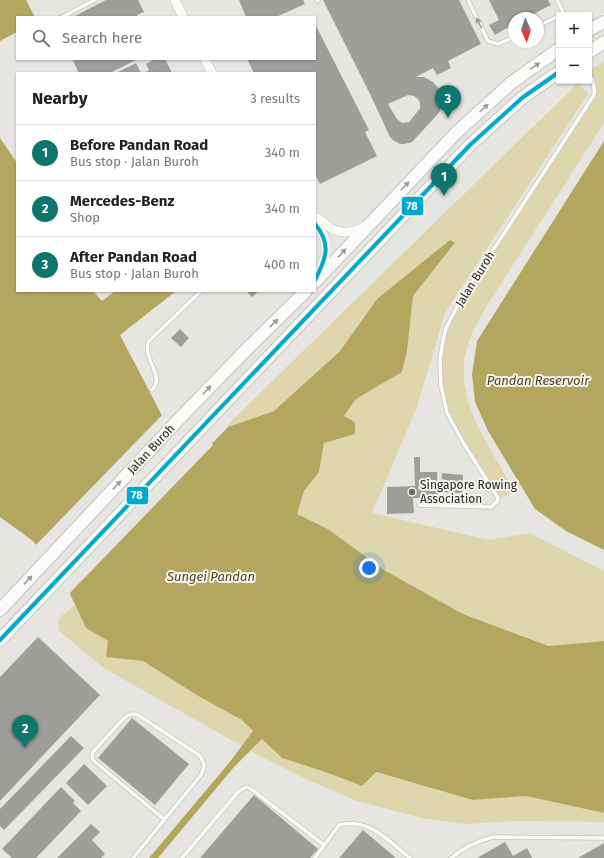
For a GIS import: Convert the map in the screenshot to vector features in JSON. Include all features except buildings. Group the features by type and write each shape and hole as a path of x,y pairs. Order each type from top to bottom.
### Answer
{"highway":[{"path":"592,28 604,22"},
{"path":"592,50 604,42"},
{"path":"316,280 368,224 462,128 511,83 556,50"},
{"name":"Jalan Buroh","path":"0,640 470,145 522,98 556,74"},
{"name":"Jalan Buroh","path":"1,609 180,418 305,292"}],"street":[{"path":"175,0 183,16"},
{"path":"206,60 212,72"},
{"path":"316,218 331,228 341,232 356,231 368,224"},
{"path":"316,225 324,234 326,246 324,260 316,279"}],"lane":[{"path":"64,16 95,0"},
{"path":"468,0 488,41 498,44 508,40"},
{"path":"557,0 563,12"},
{"path":"544,23 556,18"},
{"name":"Jalan Buroh","path":"419,505 491,507 497,502 498,498 464,444 447,413 441,386 440,360 443,340 446,328 460,301 594,95 595,90 592,78"},
{"path":"152,390 156,387 157,380 147,349 149,341 200,292"},
{"path":"133,858 165,820 201,775 205,764 199,755 138,715 133,713 129,714 93,752 92,758 165,820"},
{"path":"182,858 240,790 247,787 324,845"},
{"path":"314,858 339,825 353,823 372,827 410,858"},
{"path":"451,858 457,853 481,840 492,837 604,838"}],"shaded area":[{"path":"604,61 604,123 486,307 472,333 464,360 464,382 469,405 478,427 515,493 498,498 447,413 441,386 440,360 446,328 460,301 594,95 595,89 592,80 592,69"},
{"path":"577,84 579,84 588,94 445,313 417,407 372,513 489,540 530,533 604,571 604,641 550,646 463,614 384,570 328,529 297,514 304,491 319,472 324,443 356,399 402,372 407,351 413,296 455,244 377,299 340,351 274,411 228,427 227,425"},
{"path":"75,605 86,628 108,641 107,657 143,661 200,697 242,720 253,731 242,746 105,669 58,630 59,618"},
{"path":"262,739 282,758 362,786 375,772 473,800 526,796 604,813 604,822 522,821 464,824 422,818 357,801 308,780 250,751"}],"water":[{"path":"0,0 26,0 34,16 16,16 16,33 0,41"},
{"name":"Sungei Pandan","path":"0,138 16,162 16,292 94,292 102,301 114,292 175,292 120,335 181,452 203,453 228,427 274,411 340,351 377,299 450,240 455,243 413,296 407,351 402,372 356,399 344,416 355,422 355,434 324,443 319,472 304,491 297,514 328,529 384,570 463,614 549,646 604,641 604,813 526,796 473,800 376,772 362,786 282,758 262,739 234,767 158,858 149,858 229,763 253,731 242,720 200,697 143,661 106,657 108,641 86,628 62,577 33,541 0,517"},
{"name":"Pandan Reservoir","path":"604,141 604,550 566,531 535,509 488,431 475,402 472,374 477,341"}],"pier":[{"path":"163,414 182,450 202,451 210,442 213,445 68,595 60,578 34,547"}],"transit line":[{"name":"78","path":"0,640 470,145 522,98 556,74"},
{"name":"78","path":"316,225 324,238 326,252 316,278"}],"place":[{"name":"After Pandan Road","path":"448,118"},
{"name":"Before Pandan Road","path":"444,196"},
{"name":"Singapore Rowing Association","path":"412,492"},
{"name":"Mercedes-Benz","path":"25,748"}]}
